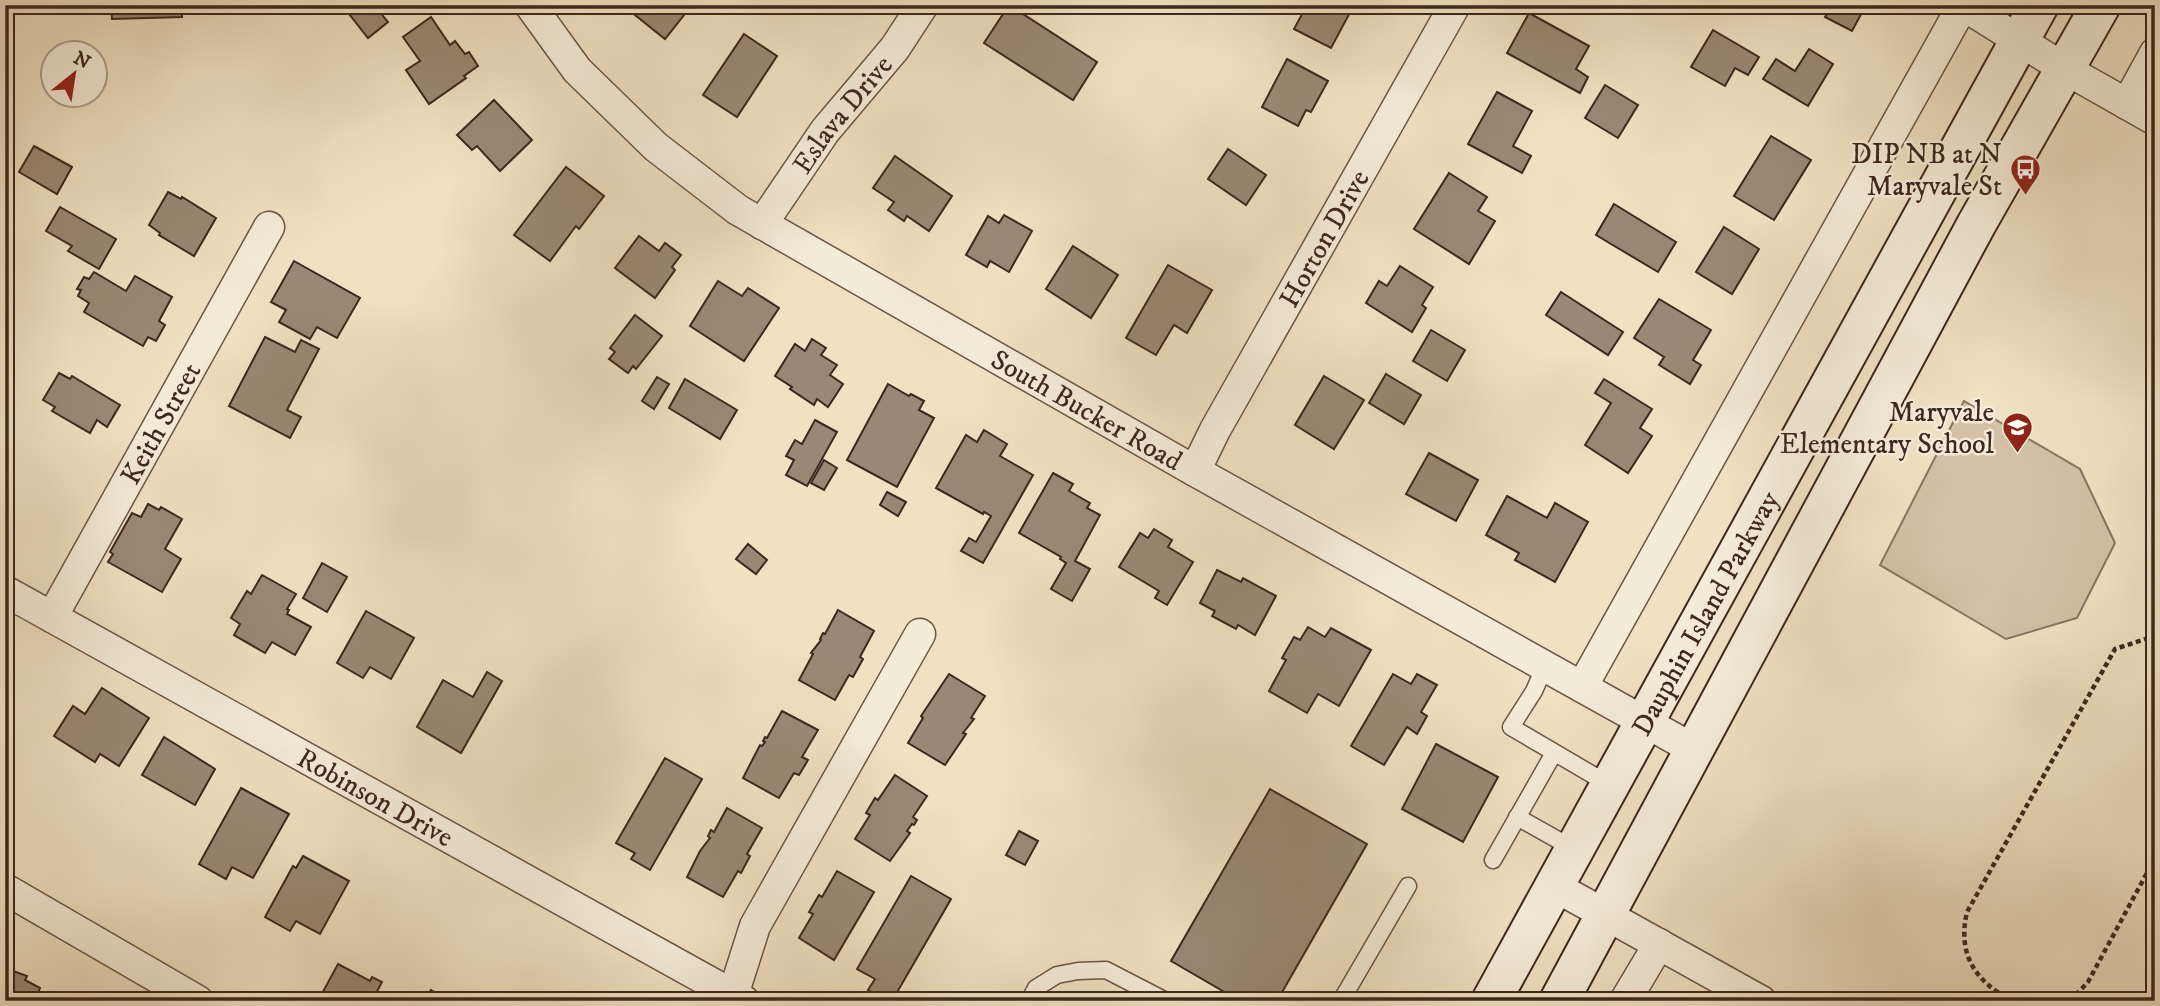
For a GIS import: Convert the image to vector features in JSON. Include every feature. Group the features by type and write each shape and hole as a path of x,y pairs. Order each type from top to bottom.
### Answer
{"main road":[{"name":"Dauphin Island Parkway","path":"1490,1001 2039,5"},
{"name":"Dauphin Island Parkway","path":"1559,1001 1976,225 2101,5"}],"street":[{"name":"South Bucker Road","path":"530,5 577,70 656,147 738,210 1195,471 1695,750"},
{"name":"Eslava Drive","path":"762,224 825,131 895,47 923,5"},
{"name":"Horton Drive","path":"1195,471 1222,418 1455,5"},
{"path":"1582,687 1963,5 2065,69 2155,120"},
{"path":"2127,104 2155,54"},
{"name":"Keith Street","path":"52,617 268,227"},
{"name":"Robinson Drive","path":"5,591 739,998"},
{"path":"739,998 755,926 920,634"},
{"path":"1554,886 1761,1001"},
{"path":"5,889 198,1001"},
{"path":"1626,1001 1659,944"}],"lane":[{"path":"1545,666 1534,691 1511,727 1610,785"},
{"path":"1493,860 1554,753"},
{"path":"1517,817 1574,849"},
{"path":"1341,1001 1408,886"},
{"path":"1029,1001 1036,988 1056,975 1106,970 1166,1001"}],"path":[{"path":"2013,1001 1989,985 1975,971 1965,951 1963,930 1967,912 2115,649 2155,636"},
{"path":"2070,1001 2088,982 2155,858"}],"shaded area":[{"path":"1964,401 2080,469 2115,543 2077,618 2006,639 1880,565"}],"building":[{"path":"111,5 182,5 182,17 112,19"},
{"path":"222,5 259,5 224,14"},
{"path":"342,5 374,5 388,22 368,38"},
{"path":"634,5 692,5 665,39 630,11"},
{"path":"1009,5 1097,62 1073,100 984,43"},
{"path":"1307,5 1354,5 1331,48 1294,29"},
{"path":"1828,5 1866,5 1852,31 1825,17 1831,7"},
{"path":"1529,13 1589,46 1576,69 1588,77 1580,93 1507,53"},
{"path":"431,17 450,45 455,41 465,54 469,52 478,66 464,76 466,78 429,104 406,70 420,61 403,37"},
{"path":"1713,30 1759,57 1748,75 1735,68 1725,86 1691,67"},
{"path":"744,34 777,56 737,117 703,95"},
{"path":"1809,49 1833,64 1808,106 1763,79 1776,59 1795,71"},
{"path":"1287,59 1328,81 1311,112 1306,110 1298,126 1262,107"},
{"path":"1605,85 1638,105 1618,138 1585,118"},
{"path":"1497,92 1532,111 1513,146 1531,156 1522,173 1468,144"},
{"path":"494,100 532,140 500,171 477,146 472,150 457,135"},
{"path":"1771,136 1811,160 1774,220 1734,196"},
{"path":"34,146 72,167 57,194 19,172"},
{"path":"1228,149 1266,175 1246,205 1208,179"},
{"path":"895,156 952,196 929,231 907,216 904,221 888,210 894,202 873,188"},
{"path":"566,167 604,196 579,229 576,226 550,261 514,235"},
{"path":"1449,173 1487,197 1478,211 1495,221 1469,264 1414,229"},
{"path":"168,192 181,199 182,197 216,218 194,256 159,235 160,233 149,225"},
{"path":"1614,204 1676,242 1658,272 1596,235"},
{"path":"60,207 116,239 99,269 68,251 72,246 46,231"},
{"path":"1004,215 1032,231 1009,272 990,261 987,267 966,255 988,216 999,223"},
{"path":"1724,227 1759,249 1732,294 1696,272"},
{"path":"639,236 659,251 665,243 681,255 672,267 675,270 655,298 615,268"},
{"path":"1073,246 1118,275 1091,318 1046,289"},
{"path":"294,261 360,298 337,338 317,327 310,339 279,322 286,310 271,302"},
{"path":"1168,265 1212,290 1187,333 1174,325 1156,355 1126,338"},
{"path":"1400,266 1433,287 1422,305 1426,308 1412,332 1366,303 1379,281 1387,286"},
{"path":"94,272 126,291 135,276 172,297 159,321 165,325 156,341 148,337 143,346 84,312 89,303 78,296 81,290 77,289 84,277 89,279"},
{"path":"718,281 742,296 748,288 779,308 744,361 690,326"},
{"path":"1561,292 1623,332 1608,355 1546,315"},
{"path":"1659,299 1711,330 1693,360 1701,365 1690,384 1659,365 1664,357 1634,338"},
{"path":"635,315 662,336 636,369 633,366 628,373 609,359 615,352 610,348"},
{"path":"1431,330 1465,350 1447,381 1413,361"},
{"path":"265,337 295,352 301,340 319,349 287,410 301,417 290,438 229,406"},
{"path":"812,339 826,348 821,355 837,365 830,375 843,384 828,407 817,399 814,405 775,376 795,344 805,351"},
{"path":"59,373 70,379 72,376 120,405 107,427 97,420 90,433 52,411 55,407 43,400"},
{"path":"1386,374 1421,395 1404,424 1369,403"},
{"path":"1324,376 1364,400 1334,449 1295,425"},
{"path":"657,377 669,384 654,409 642,401"},
{"path":"685,379 737,410 720,439 669,408"},
{"path":"1604,379 1652,409 1640,428 1652,436 1628,473 1585,445 1611,403 1595,393"},
{"path":"888,384 924,401 919,410 934,418 897,487 847,460"},
{"path":"815,420 837,432 807,486 786,475 794,460 786,456 795,440 802,444"},
{"path":"984,430 1007,444 1000,456 1033,475 983,563 961,551 969,538 976,542 991,516 936,488 966,435 977,442"},
{"path":"1429,453 1478,480 1456,521 1406,494"},
{"path":"824,460 837,468 824,490 811,483"},
{"path":"1053,473 1073,484 1069,491 1090,503 1087,508 1100,515 1075,561 1090,569 1072,601 1051,589 1066,563 1061,557 1019,533"},
{"path":"887,492 906,502 898,516 880,505"},
{"path":"1507,496 1547,518 1555,503 1588,522 1555,582 1515,560 1519,553 1486,535"},
{"path":"148,504 159,510 161,507 182,519 165,549 181,559 162,592 108,562 113,554 110,552 132,513 141,517"},
{"path":"1154,529 1172,540 1168,547 1193,562 1167,605 1155,598 1159,591 1119,567 1140,533 1148,538"},
{"path":"748,544 767,560 756,574 736,559"},
{"path":"322,563 347,577 327,612 303,598"},
{"path":"1217,570 1241,582 1243,578 1276,596 1255,635 1238,625 1236,629 1212,616 1215,611 1200,603"},
{"path":"262,575 296,594 287,614 311,627 295,655 272,642 265,653 234,635 240,624 231,618 247,591 251,594"},
{"path":"838,610 874,631 853,677 849,675 835,700 799,680 813,654 811,653"},
{"path":"366,611 414,638 391,679 370,667 363,678 337,663"},
{"path":"1308,627 1325,637 1331,628 1371,650 1339,706 1318,694 1307,713 1269,691 1286,660 1282,658 1294,637 1300,640"},
{"path":"487,672 502,681 461,753 417,727 443,680 473,697"},
{"path":"949,674 985,696 971,718 974,719 963,733 966,734 945,765 908,743 923,718 921,716"},
{"path":"1393,674 1411,684 1417,674 1437,685 1421,712 1427,716 1417,734 1407,727 1384,765 1351,746"},
{"path":"102,688 149,718 119,766 100,754 95,762 54,736 73,706 85,714"},
{"path":"782,711 818,730 802,757 808,760 799,775 794,773 779,798 743,778"},
{"path":"164,737 215,769 195,805 142,775"},
{"path":"1436,744 1498,777 1463,842 1402,809"},
{"path":"665,758 702,779 650,870 631,859 635,853 616,843"},
{"path":"895,775 927,796 913,817 917,820 907,831 910,833 890,861 855,839 870,815 866,813 875,798 878,800"},
{"path":"241,788 289,814 253,878 232,867 226,879 199,864"},
{"path":"1270,789 1367,844 1277,1001 1240,1001 1171,961"},
{"path":"727,808 762,828 747,854 750,856 741,873 738,871 723,897 687,877 710,838 708,836 711,830 714,832"},
{"path":"1019,831 1038,841 1025,865 1006,855"},
{"path":"303,856 349,881 320,934 296,921 290,931 265,917 293,866 296,868"},
{"path":"837,871 874,892 834,960 799,938 813,914 809,912 819,895 822,897"},
{"path":"911,876 951,899 892,1001 887,1001 868,990 875,979 857,969"},
{"path":"338,964 370,981 372,977 382,982 372,1001 319,999"},
{"path":"5,968 27,976 25,980 40,988 38,993 48,999 5,1001"},
{"path":"431,990 449,1001 425,1001"}],"place":[{"name":"DIP NB at N Maryvale St","path":"2025,196"},
{"name":"Maryvale Elementary School","path":"2017,454"}]}
